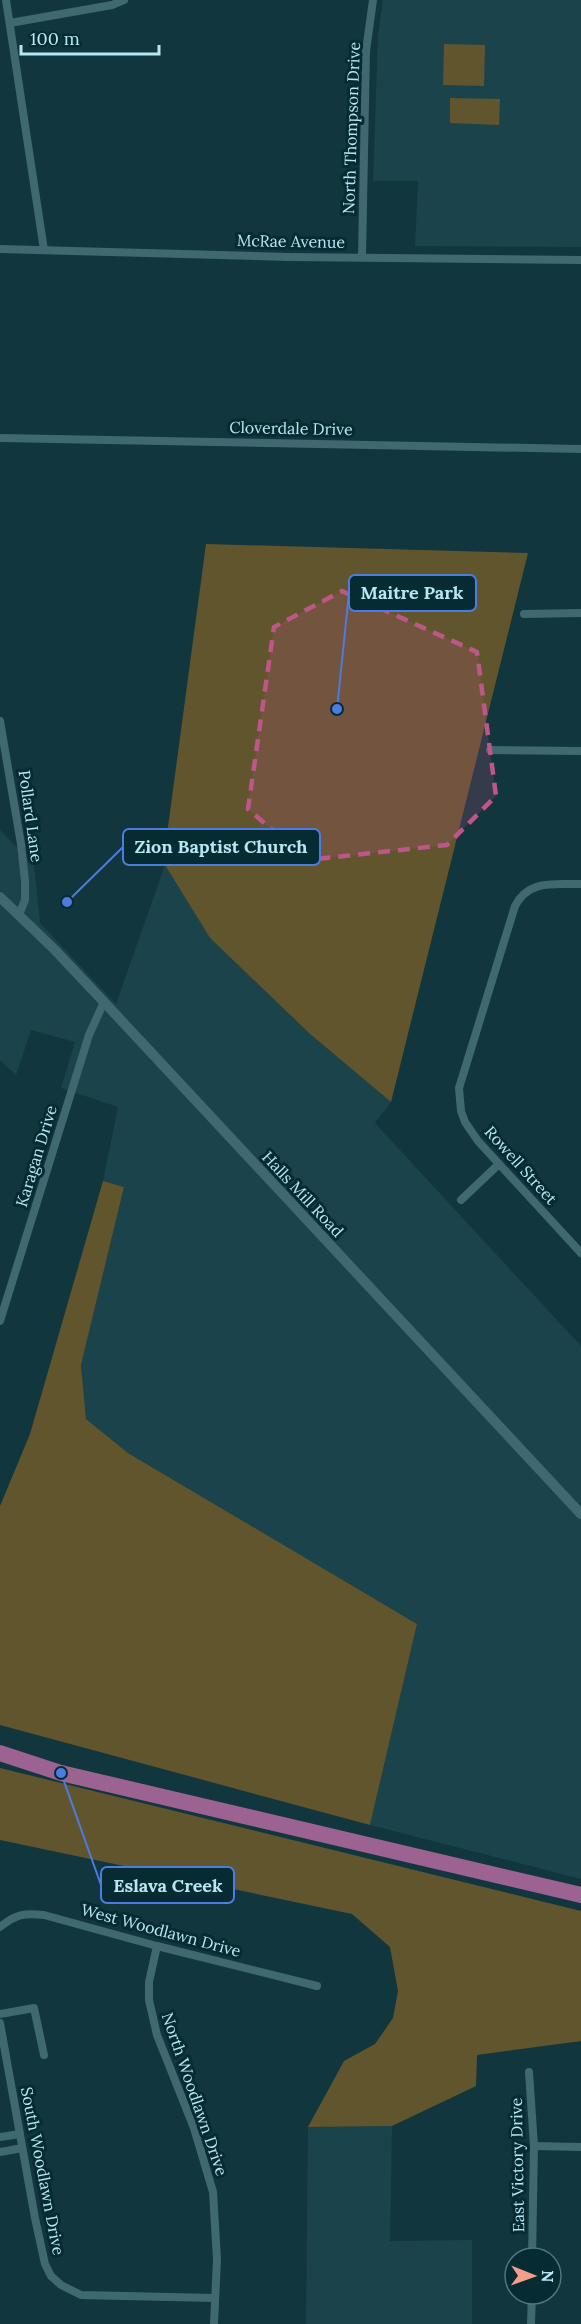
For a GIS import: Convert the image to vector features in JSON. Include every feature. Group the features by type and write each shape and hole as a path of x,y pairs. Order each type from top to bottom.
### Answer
{"street":[{"path":"6,0 44,250"},
{"path":"10,22 112,5 124,0"},
{"name":"North Thompson Drive","path":"362,257 366,51 373,0"},
{"name":"McRae Avenue","path":"0,249 289,257 581,260"},
{"name":"Cloverdale Drive","path":"0,438 581,449"},
{"path":"524,614 581,613"},
{"name":"Pollard Lane","path":"0,721 25,881 25,900 19,915"},
{"path":"490,750 581,751"},
{"name":"Rowell Street","path":"581,884 544,885 530,888 521,895 515,906 501,949 459,1088 460,1111 478,1141 581,1252"},
{"name":"Halls Mill Road","path":"0,897 104,1002 581,1514"},
{"name":"Karagan Drive","path":"0,1321 89,1035 104,1002"},
{"path":"461,1200 499,1164"},
{"name":"West Woodlawn Drive","path":"0,1927 12,1917 44,1914 157,1946 316,1986"},
{"name":"North Woodlawn Drive","path":"157,1946 149,1982 149,2000 157,2035 194,2128 213,2192 216,2222 214,2324"},
{"path":"0,2014 34,2008 44,2055"},
{"name":"South Woodlawn Drive","path":"0,2022 40,2241 45,2264 51,2276 70,2291 81,2295 215,2298"},
{"name":"East Victory Drive","path":"529,2072 534,2146 532,2246"},
{"path":"0,2137 20,2134"},
{"path":"534,2146 581,2147"},
{"path":"0,2152 22,2148"},
{"path":"531,2324 532,2306"}],"highlighted area":[{"path":"342,591 477,652 496,796 447,845 307,860 248,809 274,627"}],"shaded area":[{"path":"383,0 581,0 581,247 415,246 418,181 373,181 378,35"},
{"path":"444,44 485,45 484,86 443,85"},
{"path":"450,98 500,99 499,125 450,123"},
{"path":"206,544 528,553 391,1102 310,1034 210,938 165,865 168,827"},
{"path":"0,830 34,865 40,923 116,1004 165,865 210,938 310,1034 391,1102 375,1123 581,1346 581,1879 370,1825 417,1624 128,1453 86,1419 81,1365 124,1187 103,1181 118,1107 61,1088 75,1042 31,1030 16,1075 0,1060"},
{"path":"103,1181 124,1187 81,1365 86,1419 128,1453 417,1624 370,1825 0,1725 0,1506 30,1434"},
{"path":"0,1768 581,1911 581,2041 477,2055 476,2086 392,2126 308,2127 344,2061 375,2044 393,2018 398,1991 390,1947 352,1914 0,1840"},
{"path":"392,2126 390,2241 472,2240 472,2324 306,2324 308,2127"}],"waterway":[{"path":"0,1753 61,1773 581,1895"}],"place":[{"name":"Maitre Park","path":"337,709"},
{"name":"Zion Baptist Church","path":"67,902"},
{"name":"Eslava Creek","path":"61,1773"}]}
